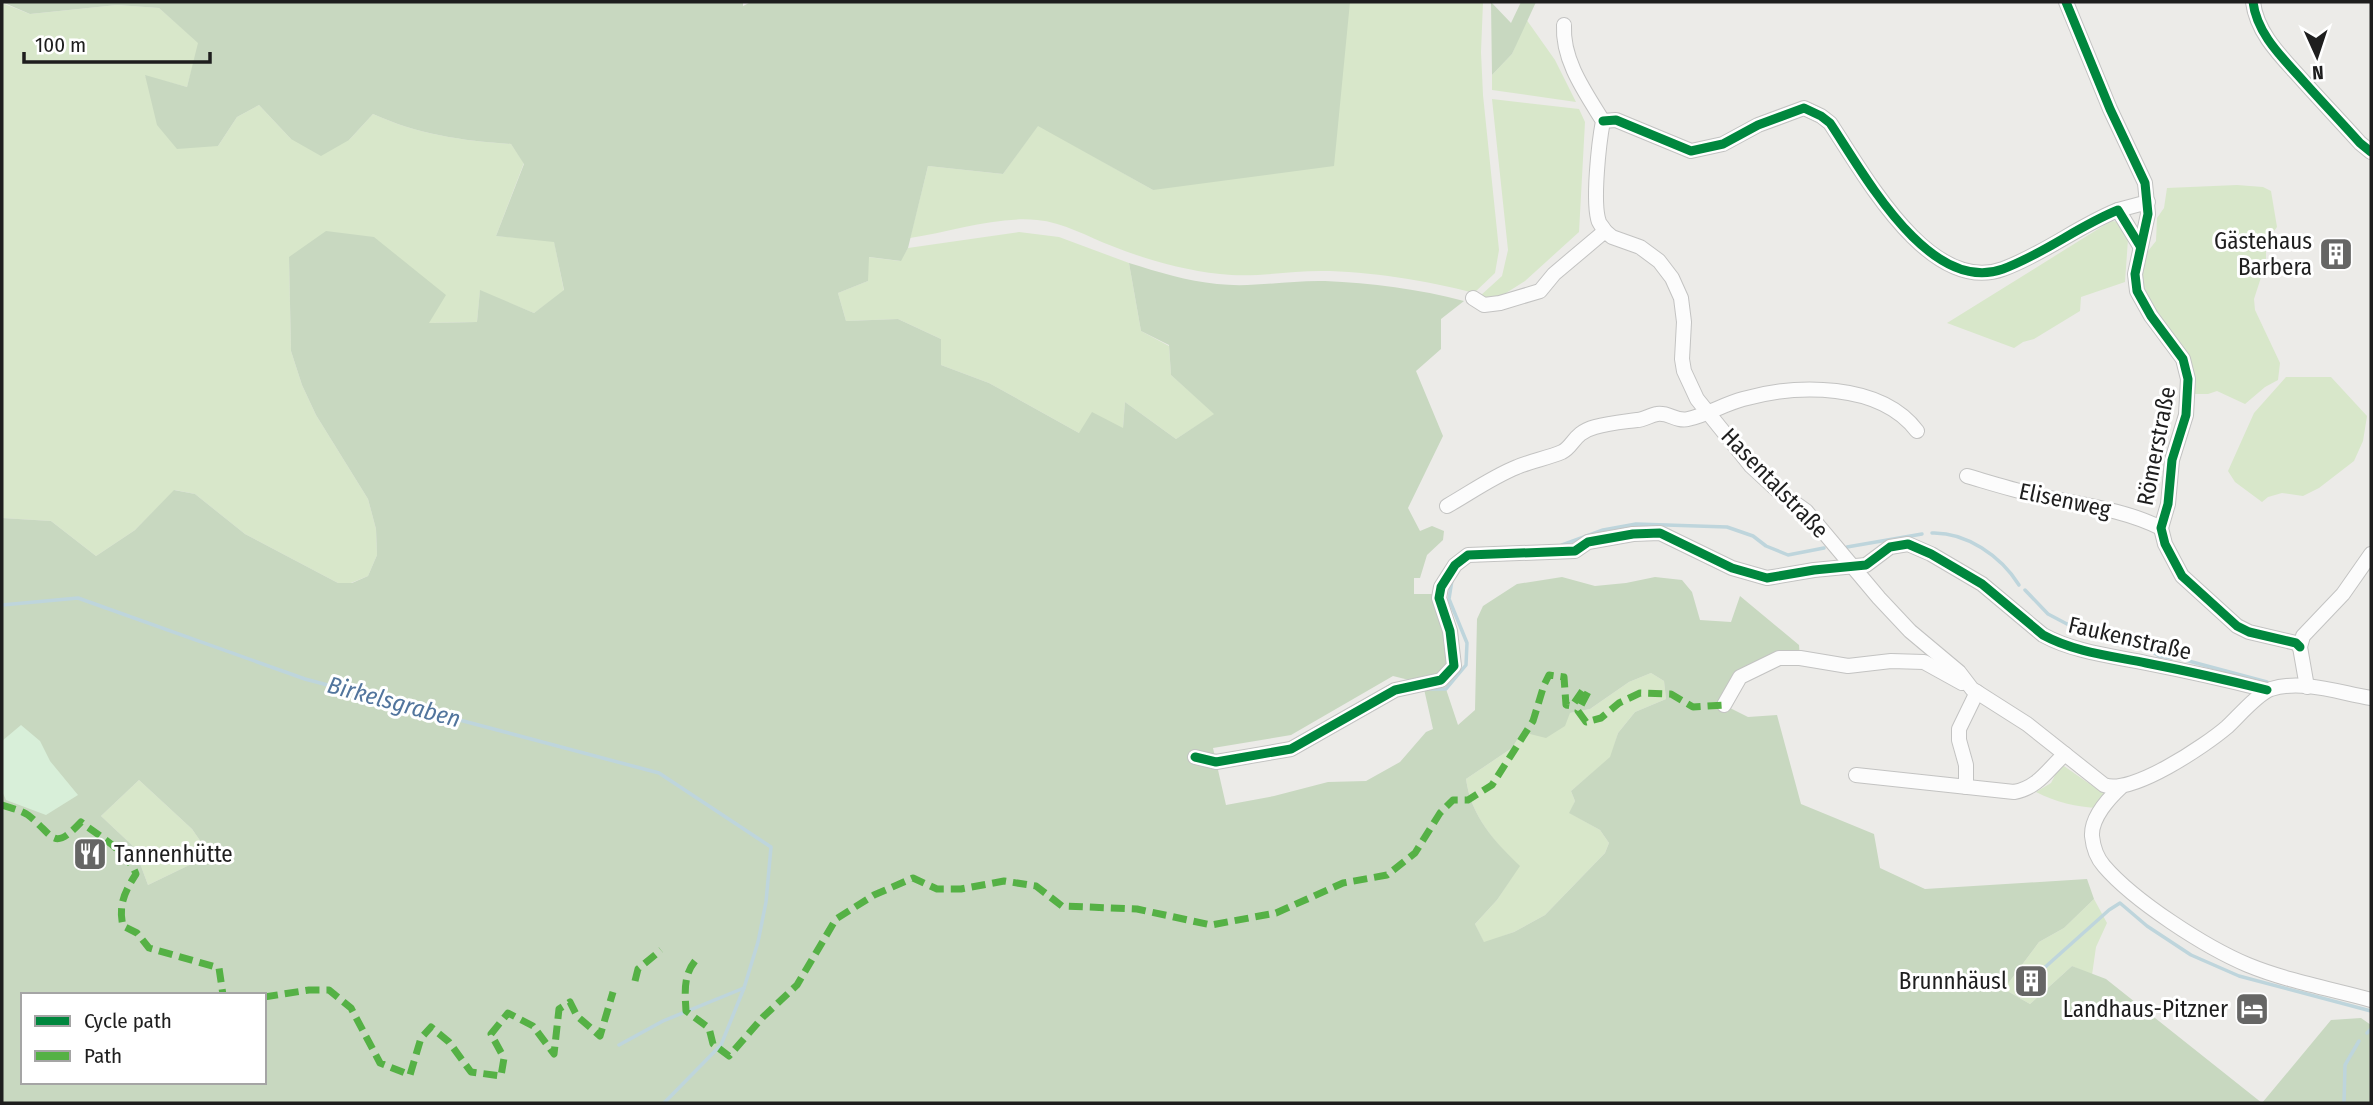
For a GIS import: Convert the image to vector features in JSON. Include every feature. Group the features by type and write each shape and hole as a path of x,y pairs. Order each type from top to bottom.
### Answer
{"street":[{"name":"Römerstraße","path":"2066,2 2110,109 2141,173 2148,214 2135,274 2137,291 2146,309 2183,359 2189,390 2186,415 2172,460 2168,504 2161,528 2165,544 2182,576 2237,626 2249,632 2295,643 2300,647"},
{"path":"2253,2 2260,24 2278,54 2371,152"},
{"path":"1474,298 1484,305 1530,296 1540,291 1554,274 1605,231 1599,222 1597,205 1598,150 1603,121 1589,99 1563,41 1564,25"},
{"path":"1603,121 1616,120 1691,151 1723,144 1758,125 1804,108 1830,123 1870,187 1926,250 1974,274 2001,270 2118,209 2148,202"},
{"path":"2118,209 2140,246"},
{"name":"Hasentalstraße","path":"1605,231 1612,237 1640,247 1659,261 1672,278 1681,298 1684,371 1707,413 1751,466 1819,525 1852,568 1901,622 1959,672 1975,691"},
{"path":"1447,506 1517,467 1566,450 1579,433 1595,426 1639,420 1657,414 1668,414 1677,420 1774,391 1818,389 1867,399 1906,416 1916,431"},
{"name":"Elisenweg","path":"1967,476 2037,496 2118,511 2144,519 2161,528"},
{"path":"1195,757 1216,762 1291,749 1395,690 1441,680 1454,667 1450,631 1439,598 1441,587 1455,565 1468,555 1574,551 1588,542 1633,534 1660,533 1756,577 1852,568"},
{"name":"Faukenstraße","path":"1852,568 1869,564 1882,552 1898,545 1915,546 1982,584 2053,640 2100,654 2204,674 2267,690"},
{"path":"2307,687 2300,647 2306,630 2343,594 2371,554"},
{"path":"1724,705 1740,677 1779,658 1800,658 1848,666 1891,661 1924,662 2027,724 2104,785 2114,788 2186,757 2223,730 2267,690 2286,685 2371,698"},
{"path":"1966,787 1966,765 1959,729 1975,691"},
{"path":"1856,775 2020,791 2036,783 2065,754"},
{"path":"2121,787 2094,822 2092,836 2102,864 2128,887 2171,921 2247,965 2371,1000"}],"green space":[{"path":"2,2 743,2 743,6 751,2 1350,2 1334,166 1153,190 1038,126 1003,174 928,166 908,248 901,261 869,257 868,281 838,293 846,321 898,319 941,339 941,365 989,383 1079,433 1092,412 1123,428 1125,402 1176,439 1214,414 1171,375 1169,345 1141,331 1129,263 1217,284 1342,282 1412,290 1464,301 1441,319 1441,349 1416,371 1443,436 1408,508 1420,531 1432,526 1444,531 1443,540 1427,555 1420,578 1414,578 1414,594 1435,594 1454,666 1441,680 1413,681 1393,676 1291,735 1213,748 1226,805 1328,782 1366,781 1400,762 1426,732 1433,729 1424,689 1446,689 1458,725 1475,710 1477,619 1483,606 1517,584 1562,577 1595,586 1655,577 1682,580 1692,592 1700,620 1731,622 1740,596 1799,645 1800,658 1759,667 1724,705 1748,717 1777,715 1801,804 1874,834 1880,868 1925,889 2087,879 2094,899 2064,928 2039,942 2004,989 2030,1004 2072,966 2106,979 2262,1103 2,1103 2,518 51,521 96,556 135,530 174,490 195,494 245,534 338,583 352,583 368,576 377,555 376,529 368,499 316,415 302,385 291,351 289,257 326,231 374,237 446,295 429,323 477,322 480,290 534,313 564,290 554,242 496,236 524,164 511,144 440,135 406,127 373,114 349,140 321,156 291,139 259,105 237,117 218,146 177,149 157,125 145,75 187,87 198,43 159,8 117,5 30,14","holes":["1651,673 1664,681 1666,699 1635,712 1618,733 1610,757 1571,791 1575,801 1569,813 1600,830 1609,843 1605,853 1545,915 1514,932 1484,942 1475,924 1497,900 1520,866 1501,847 1478,816 1466,779 1512,748 1522,732 1546,738 1565,726 1570,713 1590,709 1629,682","139,780 192,829 210,855 148,885 134,847 101,816"]},
{"path":"1350,2 1483,2 1483,95 1499,250 1495,273 1474,293 1438,284 1358,273 1321,271 1233,275 1206,272 1152,260 1066,227 1037,220 990,222 910,238 928,166 1003,174 1038,125 1153,190"},
{"path":"1491,2 1511,23 1521,2 1536,2 1512,54 1492,75"},
{"path":"2,3 30,14 117,5 159,8 199,43 187,87 145,76 218,146 237,117 259,105 291,139 349,140 373,114 406,127 440,135 511,144 524,163 496,236 554,241 564,291 534,313 480,291 477,322 428,323 289,257 291,351 302,385 316,415 368,499 376,529 377,555 368,576 351,583 338,583 245,534 195,494 175,490 135,530 96,556 51,521 2,518"},
{"path":"1526,19 1555,60 1576,102 1492,90 1492,75 1512,54"},
{"path":"1492,99 1579,109 1585,122 1579,232 1525,281 1495,300 1480,296 1502,276 1508,250"},
{"path":"2237,185 2263,187 2271,191 2277,227 2268,239 2266,262 2254,299 2255,310 2280,363 2278,380 2245,404 2217,391 2194,394 2193,368 2188,355 2149,308 2138,283 2141,260 2156,241 2157,218 2164,208 2167,188"},
{"path":"2111,221 2121,222 2128,239 2125,282 2081,297 2080,311 2014,348 1947,323"},
{"path":"1019,232 1059,237 1129,263 1141,331 1169,346 1171,375 1215,414 1176,439 1125,402 1123,428 1079,433 989,383 941,365 941,339 898,319 846,321 838,293 868,281 868,257 900,261 908,248"},
{"path":"2286,377 2331,377 2367,416 2363,441 2354,461 2319,488 2303,496 2282,493 2262,502 2235,482 2228,471 2254,413"},
{"path":"1651,673 1664,681 1666,699 1635,712 1618,733 1611,757 1571,791 1575,801 1570,813 1600,830 1609,843 1605,853 1545,915 1514,932 1484,943 1475,924 1497,900 1519,866 1478,816 1466,779 1512,748 1522,732 1570,713 1590,709 1629,682"},
{"path":"21,725 40,741 50,761 78,795 46,815 6,800 2,791 2,741"},
{"path":"2061,764 2097,789 2108,793 2098,808 2066,803 2036,792 2051,783"},
{"path":"139,780 192,829 210,855 148,885 134,847 101,816"},
{"path":"2094,899 2107,923 2096,947 2092,975 2072,966 2030,1004 2004,989 2039,942 2064,928"},
{"path":"2361,1018 2371,1025 2371,1103 2262,1103 2331,1020"}],"waterway":[{"path":"1562,545 1603,530 1636,524 1727,527 1753,536 1766,546 1788,555 1824,548"},
{"path":"1932,533 1957,537 1982,548 2003,564 2019,585"},
{"path":"1847,547 1922,534"},
{"path":"1430,689 1446,689 1466,665 1467,643 1449,599 1452,580"},
{"path":"2025,590 2048,614 2067,624 2136,643"},
{"name":"Birkelsgraben","path":"2,605 78,598 305,679 659,773 771,847 766,902 758,942 744,988 721,1045 664,1103"},
{"path":"2146,647 2159,656 2172,658"},
{"path":"2181,659 2267,682"},
{"path":"2043,969 2120,903 2147,926 2191,955 2239,976 2371,1011"},
{"path":"619,1045 663,1021 744,988"},
{"path":"2367,1033 2371,1029"},
{"path":"2344,1103 2345,1065 2359,1041"}],"marked path":[{"path":"695,961 687,979 686,1011 709,1028 713,1044 729,1056 763,1017 797,985 836,919 874,895 913,878 937,889 961,889 1004,881 1036,886 1062,906 1137,909 1211,925 1276,913 1343,883 1387,875 1415,853 1440,813 1453,800 1468,800 1492,785 1533,721 1549,675 1564,677 1566,705 1572,706 1583,690 1588,692 1578,711 1586,722 1601,718 1619,703 1640,693 1671,694 1693,707 1724,705"},
{"path":"2,805 28,815 53,838 64,837 81,822 112,845 127,859 136,874 124,898 121,911 123,926 137,933 149,948 219,968 223,993"},
{"path":"635,981 638,969 661,950"},
{"path":"266,997 309,990 329,990 351,1008 380,1063 410,1075 421,1038 431,1027 449,1042 471,1072 501,1076 504,1058 491,1034 508,1013 533,1026 554,1054 559,1009 570,1002 577,1016 600,1036 613,992"}],"cycle path":[{"path":"2066,2 2110,109 2145,183 2148,214 2135,274 2137,291 2151,316 2183,359 2188,379 2186,415 2172,460 2168,504 2161,528 2165,544 2182,576 2237,626 2249,632 2296,643 2300,647"},
{"path":"2253,2 2260,25 2273,46 2371,152"},
{"path":"1603,121 1616,120 1691,151 1723,144 1758,125 1804,108 1830,123 1880,198 1924,248 1949,264 1976,272 2003,269 2018,263 2118,210 2140,246"},
{"path":"1195,757 1216,762 1291,749 1395,690 1441,680 1454,666 1450,631 1439,598 1441,587 1455,565 1468,555 1575,551 1588,542 1633,534 1660,533 1732,568 1767,578 1866,565 1890,547 1908,544 1931,554 1982,584 2043,635 2067,646 2267,690"}],"place":[{"name":"Gästehaus Barbera","path":"2336,254"},
{"name":"Tannenhütte","path":"90,854"},
{"name":"Brunnhäusl","path":"2031,981"},
{"name":"Landhaus-Pitzner","path":"2252,1009"}]}
